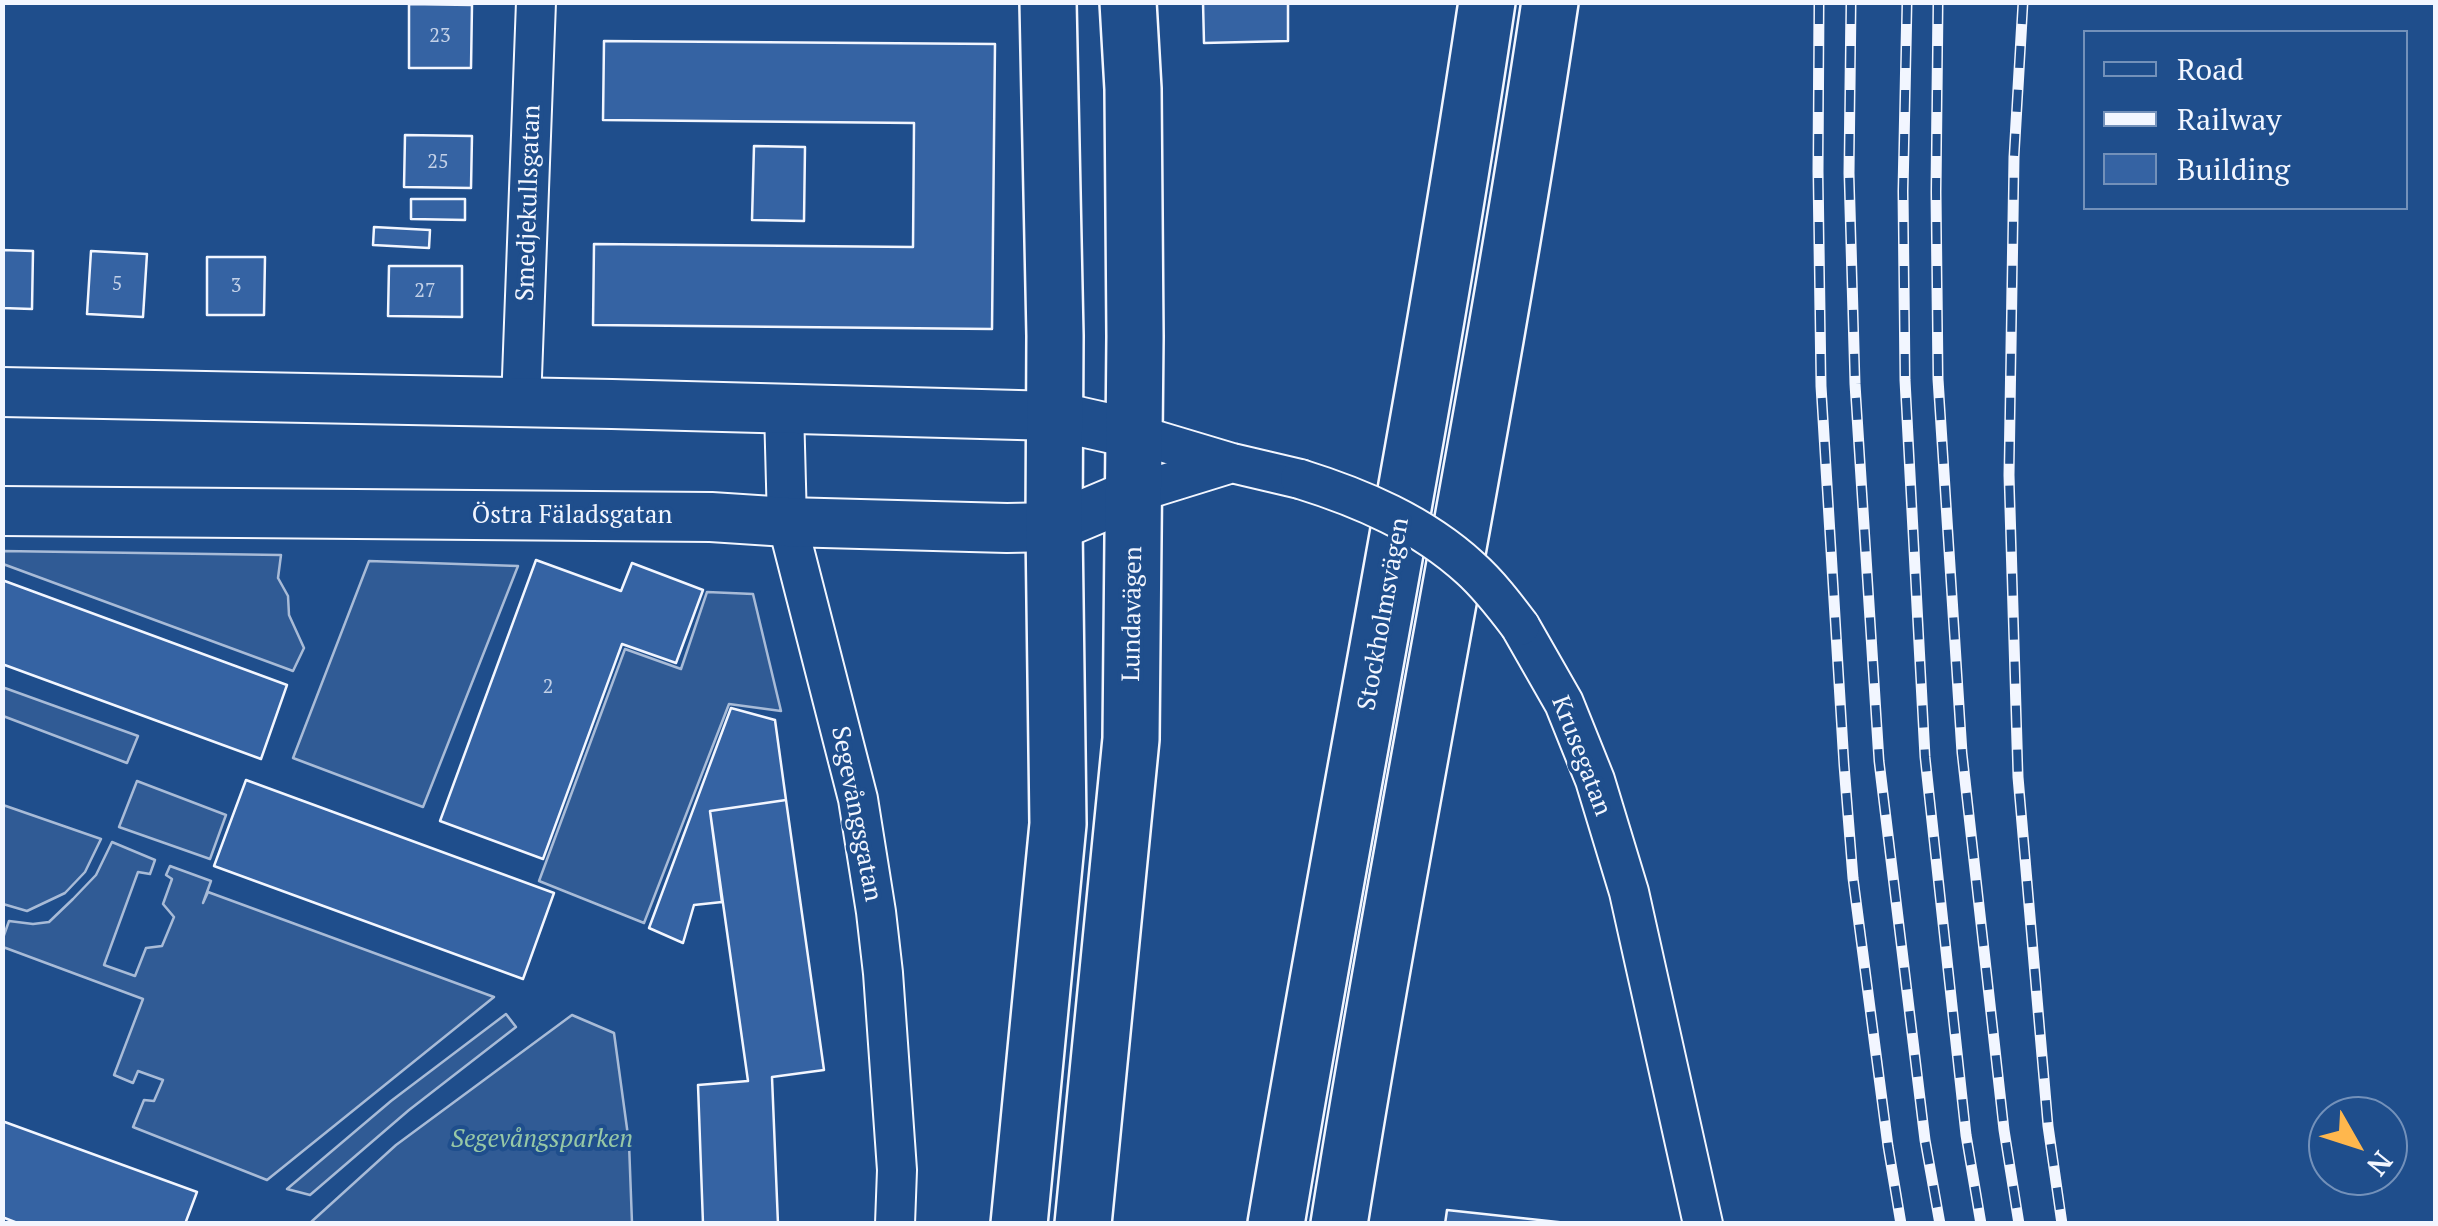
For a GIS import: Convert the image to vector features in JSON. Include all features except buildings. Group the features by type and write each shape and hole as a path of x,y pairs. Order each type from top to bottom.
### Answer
{"main road":[{"path":"1020,1224 1058,824 1048,2"},
{"name":"Lundavägen","path":"1083,1224 1131,739 1135,434 1133,90 1128,2"},
{"name":"Stockholmsvägen","path":"1276,1224 1400,525 1487,2"},
{"path":"1339,1224 1502,298 1550,2"}],"street":[{"name":"Smedjekullsgatan","path":"521,403 536,2"},
{"path":"2,392 1055,416 1135,434"},
{"name":"Segevångsgatan","path":"784,409 788,522 858,799 876,912 897,1170 895,1224"},
{"name":"Krusegatan","path":"1135,434 1232,464 1300,479 1362,502 1430,536 1470,568 1520,626 1564,703 1606,817 1628,892 1703,1224"},
{"name":"Krusegatan","path":"1135,494 1232,464"},
{"name":"Östra Fäladsgatan","path":"2,510 698,517 1007,528 1054,527 1135,494"}],"shaded area":[{"path":"2,551 281,555 278,578 288,596 289,615 304,648 293,671 3,564"},
{"path":"369,561 518,566 423,807 293,758"},
{"path":"707,592 753,594 781,711 729,704 644,923 539,881 625,649 681,669"},
{"path":"2,687 138,736 127,763 3,716"},
{"path":"137,781 226,815 210,859 119,827"},
{"path":"3,805 101,839 85,872 65,893 27,911 3,904"},
{"path":"112,842 155,860 150,874 138,872 104,965 135,976 146,948 162,946 174,917 163,904 172,879 166,875 170,866 211,881 203,903 208,892 494,997 267,1180 133,1127 144,1100 154,1101 163,1080 138,1071 133,1083 114,1075 143,999 3,947 9,921 49,922 96,875"},
{"path":"506,1014 516,1027 409,1110 310,1195 287,1189 391,1101"},
{"name":"Segevångsparken","path":"572,1015 614,1033 629,1143 632,1223 310,1223 396,1145"}],"railway":[{"path":"1819,2 1821,386 1844,765 1853,878 1901,1224"},
{"path":"1851,2 1849,173 1855,384 1879,761 1925,1140 1940,1224"},
{"path":"1907,2 1905,380 1925,757 1966,1135 1981,1224"},
{"path":"1938,2 1938,379 1962,753 2004,1130 2019,1224"},
{"path":"2023,2 2014,157 2009,475 2018,777 2048,1126 2062,1224"}]}
